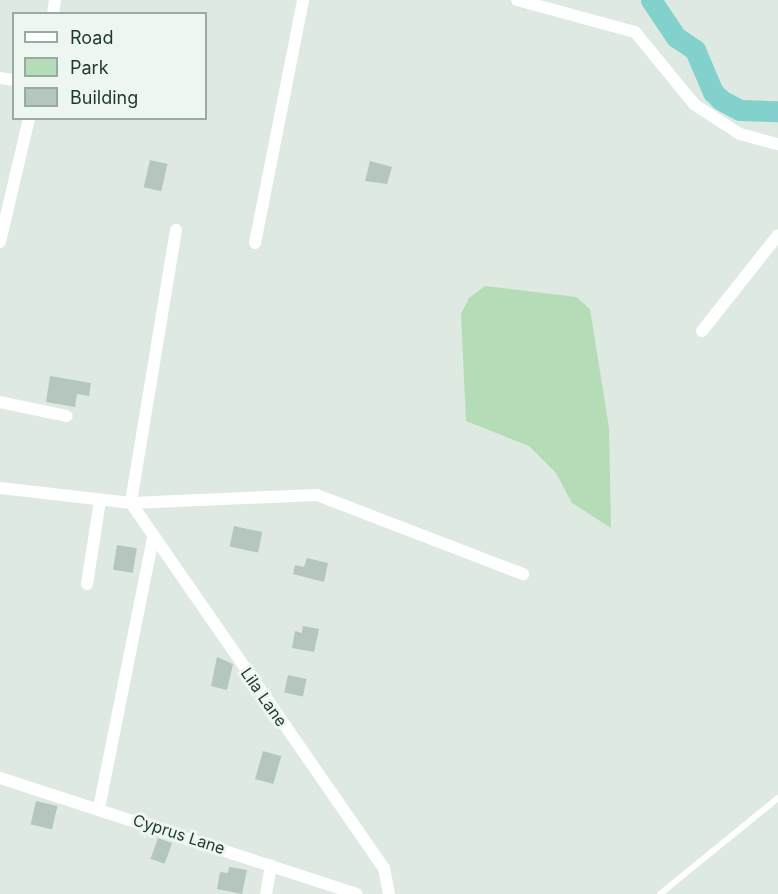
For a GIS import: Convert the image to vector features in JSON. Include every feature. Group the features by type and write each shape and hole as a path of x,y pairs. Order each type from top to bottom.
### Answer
{"street":[{"path":"255,243 303,0"},
{"path":"517,0 635,32 695,105 740,134 778,144"},
{"path":"0,242 5,188 28,120"},
{"path":"131,503 176,230"},
{"path":"702,331 778,235"},
{"path":"0,402 67,416"},
{"path":"0,488 131,503 317,495 523,574"},
{"path":"87,584 99,501"},
{"name":"Lila Lane","path":"131,503 153,538 384,868 389,894"},
{"path":"99,808 153,538"},
{"name":"Cyprus Lane","path":"0,778 99,808 357,894"},
{"path":"266,894 271,865"}],"lane":[{"path":"660,894 778,798"}],"green space":[{"path":"485,286 576,297 590,309 609,428 611,528 572,503 556,473 529,446 466,421 461,314 469,298"}],"building":[{"path":"150,160 168,164 161,191 144,187"},
{"path":"370,161 392,167 387,184 365,181"},
{"path":"50,376 91,383 89,396 77,394 75,407 46,402"},
{"path":"234,526 262,532 258,553 230,547"},
{"path":"117,545 137,548 133,573 113,570"},
{"path":"307,558 328,563 324,582 293,574 295,565 304,567"},
{"path":"303,626 319,629 314,652 292,648 295,631 302,633"},
{"path":"217,657 233,664 227,690 211,686"},
{"path":"288,675 307,679 303,697 284,693"},
{"path":"263,751 281,756 273,784 255,779"},
{"path":"36,801 57,806 52,829 31,824"},
{"path":"158,838 172,843 165,864 150,859"},
{"path":"229,867 247,870 242,894 217,889 220,872 228,873"}],"waterway":[{"path":"651,0 676,37 695,50 713,92 721,100 740,110 778,111"}]}
